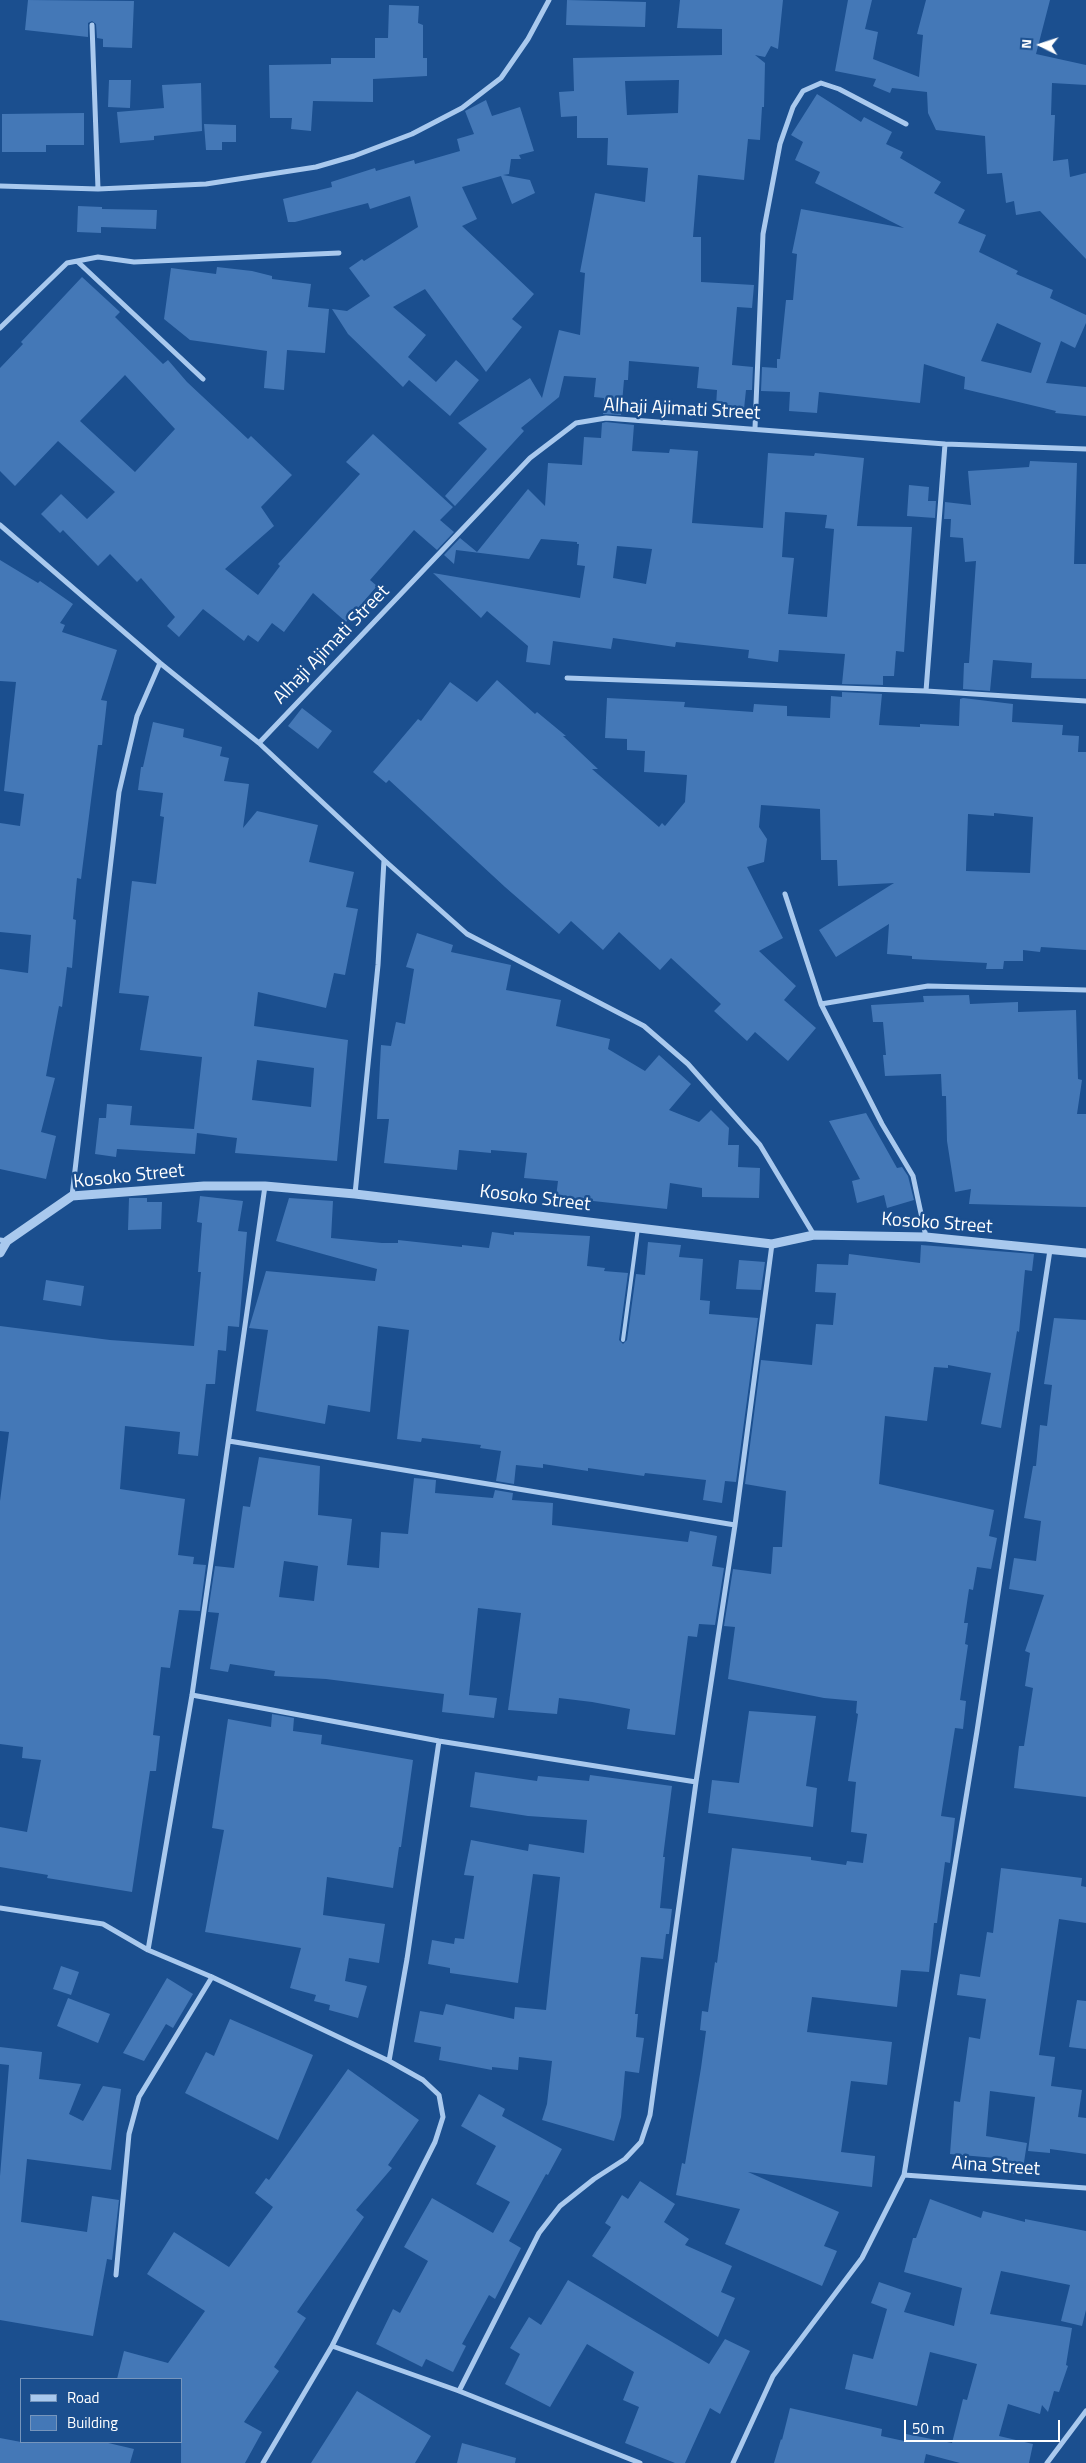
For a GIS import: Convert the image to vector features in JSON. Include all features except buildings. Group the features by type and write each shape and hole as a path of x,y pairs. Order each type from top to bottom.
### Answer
{"street":[{"path":"0,186 98,190 206,184 316,167 412,134 462,108 501,78 528,39 549,0"},
{"path":"92,25 98,190"},
{"path":"755,428 763,234 780,144 793,107 804,91 821,83 839,89 906,124"},
{"path":"0,328 67,263 98,257 134,262 339,253"},
{"path":"78,262 203,379"},
{"name":"Alhaji Ajimati Street","path":"259,743 530,458 576,423 606,418 945,444 1086,449"},
{"path":"926,691 945,444"},
{"path":"0,526 160,663 259,743 384,860 467,934 644,1026 688,1064 760,1145 814,1235"},
{"path":"72,1196 119,792 137,716 160,663"},
{"path":"567,678 926,691 1086,701"},
{"path":"355,1194 378,965 384,860"},
{"path":"784,894 821,1004 882,1124 913,1176 926,1237"},
{"path":"821,1004 928,986 1086,990"},
{"name":"Kosoko Street","path":"0,1253 4,1240 72,1196 204,1186 265,1186 355,1194 772,1244 814,1235 926,1237 1086,1253"},
{"path":"148,1950 192,1695 265,1186"},
{"path":"459,2391 539,2233 560,2206 594,2179 625,2159 641,2142 650,2115 696,1782 735,1525 772,1244"},
{"path":"733,2463 774,2376 862,2258 904,2175 977,1731 1050,1250"},
{"path":"229,1441 735,1525"},
{"path":"192,1695 440,1741 696,1782"},
{"path":"389,2061 407,1959 440,1741"},
{"path":"0,1908 103,1924 148,1950 212,1977 389,2061 423,2080 439,2095 443,2117 435,2142 332,2346 263,2463"},
{"path":"116,2275 129,2134 139,2097 212,1977"},
{"name":"Aina Street","path":"904,2175 1086,2188"},
{"path":"332,2346 459,2391 640,2463"},
{"path":"1046,2463 1086,2411"}],"lane":[{"path":"623,1340 638,1228"}]}
